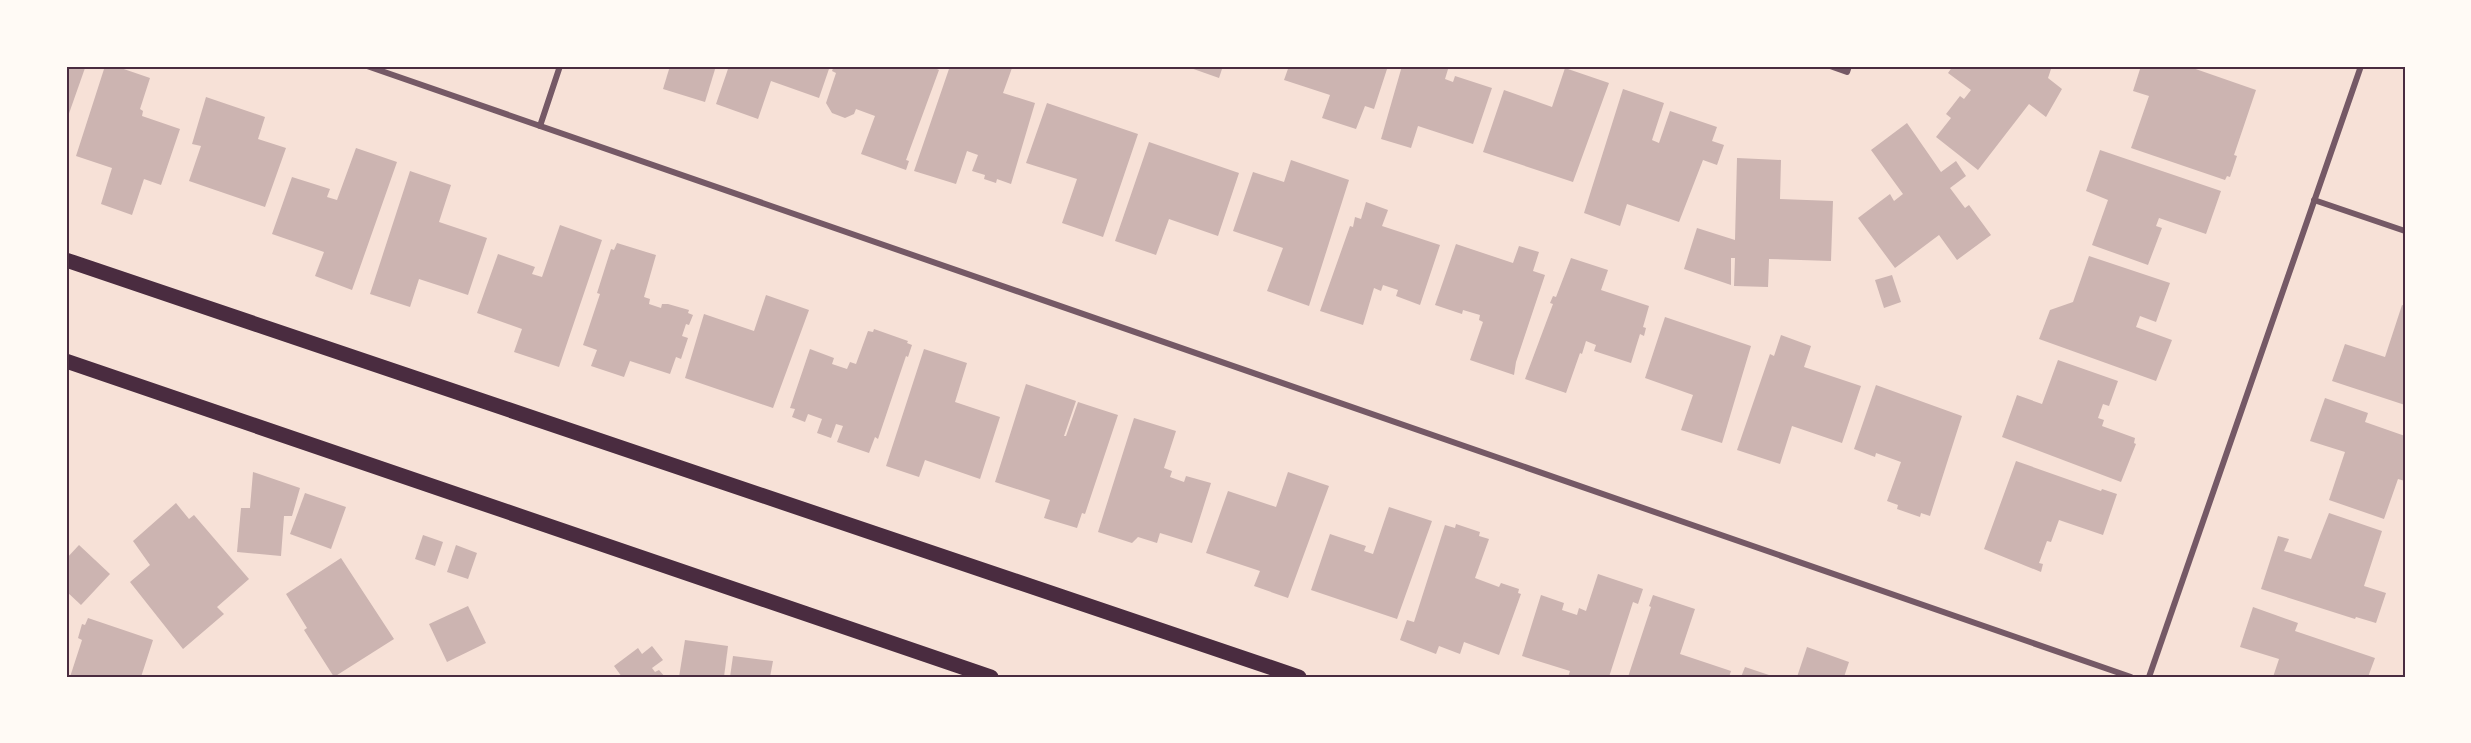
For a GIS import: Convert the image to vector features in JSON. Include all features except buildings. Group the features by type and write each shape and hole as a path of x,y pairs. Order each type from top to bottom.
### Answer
{"main road":[{"path":"66,260 1299,677"},
{"path":"66,361 991,677"}],"street":[{"path":"367,66 2131,677"},
{"path":"540,126 560,66"},
{"path":"1830,66 1848,69"},
{"path":"2149,677 2361,66"},
{"path":"2314,200 2405,231"}]}
